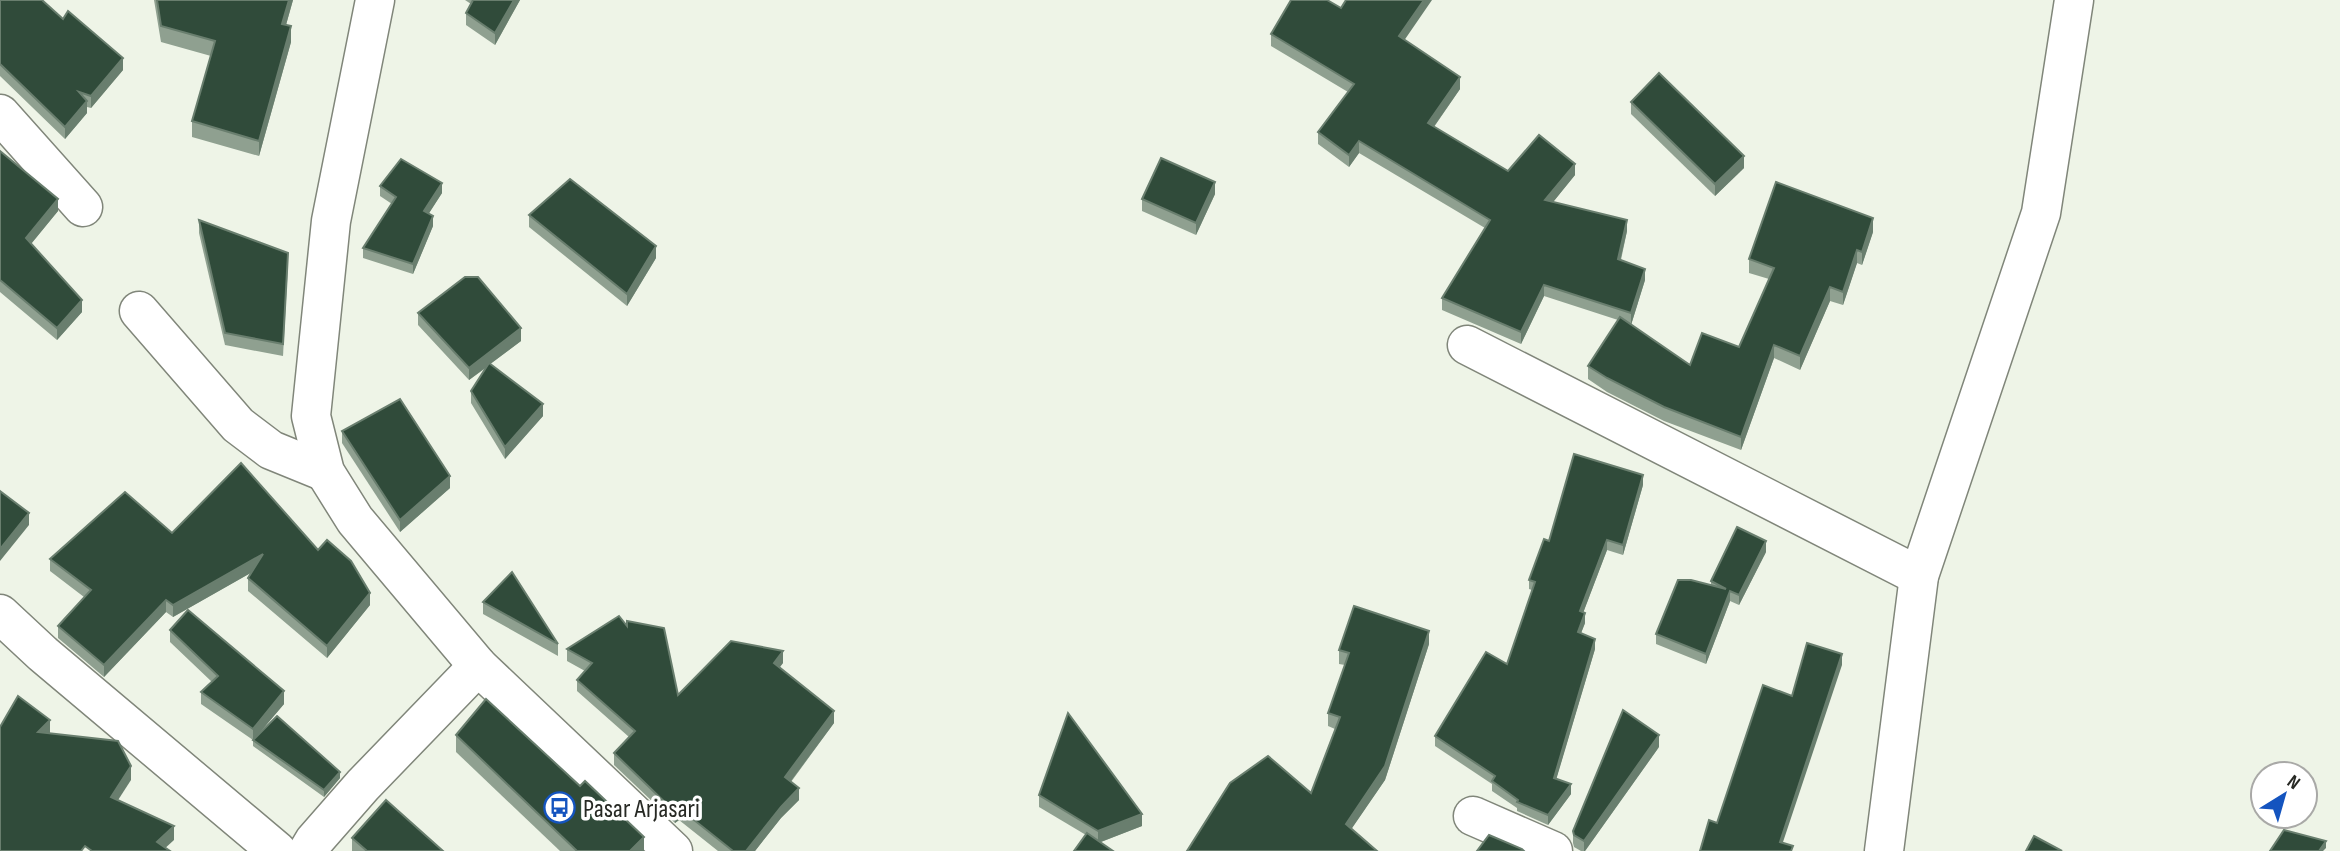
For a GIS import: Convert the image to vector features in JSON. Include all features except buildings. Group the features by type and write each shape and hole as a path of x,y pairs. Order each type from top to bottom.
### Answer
{"street":[{"path":"375,0 331,221 311,416 325,472 355,520 478,666 673,851"},
{"path":"1884,851 1919,576 2041,213 2074,0"},
{"path":"0,114 83,207"},
{"path":"139,311 238,425 271,450 325,472"},
{"path":"1466,345 1919,576"},
{"path":"0,614 43,654 277,851"},
{"path":"308,851 363,785 478,666"},
{"path":"1473,816 1553,851"}],"place":[{"name":"Pasar Arjasari","path":"560,808"}]}
